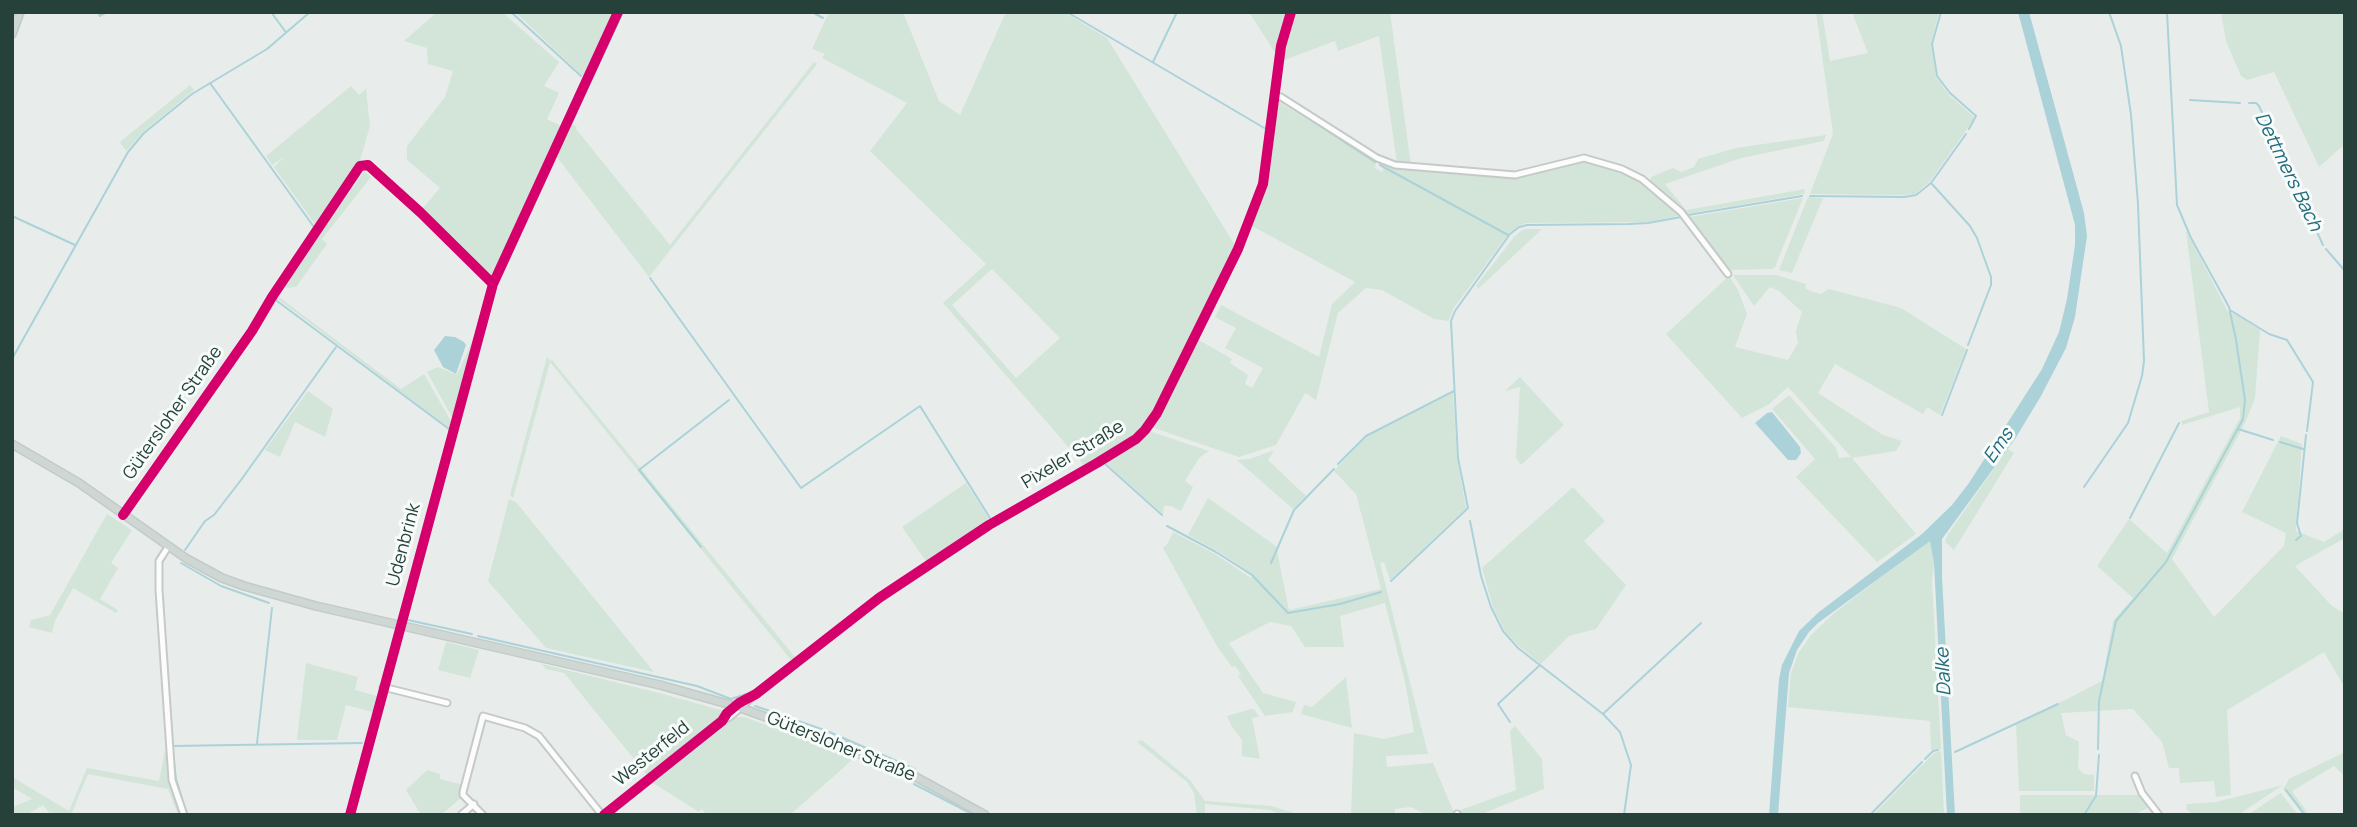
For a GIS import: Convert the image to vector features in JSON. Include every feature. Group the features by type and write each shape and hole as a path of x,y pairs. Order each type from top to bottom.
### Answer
{"main road":[{"path":"12,34 20,12"},
{"name":"Gütersloher Straße","path":"12,444 70,477 168,547 202,567 244,586 307,604 575,664 738,707 853,748 903,770 985,815"}],"street":[{"name":"Udenbrink","path":"350,815 493,284 618,12"},
{"name":"Pixeler Straße","path":"738,707 911,576 989,525 1136,439 1145,430 1157,413 1250,222 1265,177 1281,46 1291,12"},
{"path":"1276,96 1377,158 1395,166 1515,175 1584,159 1622,169 1642,180 1681,212 1728,274"},
{"name":"Gütersloher Straße","path":"123,515 252,331 360,166 368,166 420,212 493,284"},
{"path":"168,547 159,561 159,590 172,780 184,815"},
{"path":"383,687 447,703"},
{"name":"Westerfeld","path":"603,815 738,707"},
{"path":"484,815 463,795 483,716 525,728 539,736 603,815"},
{"path":"2135,776 2142,793 2158,815"},
{"path":"461,815 474,804"}],"green space":[{"path":"437,12 502,12 559,62 544,86 559,93 547,119 561,126 491,277 422,209 440,188 407,160 407,146 445,97 453,71 428,64 427,48 404,41"},
{"path":"515,12 614,12 584,77"},
{"path":"829,12 903,12 939,101 960,115 1006,12 1064,12 1107,38 1236,247 1154,411 1133,436 1085,466 943,303 986,264 870,151 907,103 822,58 825,54 812,49","holes":["992,269 1060,338 1016,378 952,305"]},
{"path":"1249,12 1288,12 1278,55 1274,51"},
{"path":"1294,12 1390,12 1411,165 1397,164 1379,36 1338,51 1335,41 1282,61"},
{"path":"1816,12 1822,12 1830,61 1868,53 1852,12 1939,12 1931,44 1936,77 1949,95 1975,118 1930,181 1915,194 1810,194 1833,134"},
{"path":"2221,12 2345,12 2345,144 2319,167 2274,72 2247,80 2241,76 2226,41"},
{"path":"814,62 817,64 649,277 556,156 572,124 577,127 670,245"},
{"path":"190,85 194,90 143,132 126,151 120,142"},
{"path":"351,86 359,95 366,89 370,126 359,164 317,227 274,167 284,157 272,165 266,156"},
{"path":"1279,102 1376,163 1375,168 1382,172 1385,164 1396,168 1516,177 1583,160 1621,170 1640,181 1682,215 1648,222 1526,223 1518,226 1509,233 1453,309 1449,321 1434,319 1382,290 1366,288 1338,313 1316,400 1305,393 1276,445 1239,457 1151,427 1197,339 1232,359 1230,363 1248,375 1245,384 1252,388 1263,368 1225,348 1236,328 1215,317 1221,305 1319,357 1332,304 1355,282 1252,226 1267,178"},
{"path":"1826,135 1824,141 1741,158 1665,184 1686,210 1805,189 1804,194 1686,214 1650,183 1651,177 1673,168 1681,172 1694,167 1698,159 1736,148"},
{"path":"364,171 371,177 322,239 327,244 296,287 287,288 285,286"},
{"path":"1808,197 1823,198 1792,273 1779,270"},
{"path":"1803,198 1772,269 1729,270 1689,217"},
{"path":"1526,229 1542,229 1478,289 1476,286 1514,237"},
{"path":"2186,231 2228,312 2260,330 2255,398 2245,423 2172,559 2214,617 2284,546 2286,533 2242,512 2281,436 2302,444 2296,531 2324,542 2345,529 2345,538 2295,566 2332,606 2345,614 2345,688 2324,652 2227,710 2231,795 2216,797 2214,781 2180,783 2179,768 2169,768 2162,742 2133,709 2061,713 2066,735 2079,742 2078,768 2084,774 2094,775 2094,791 2019,791 2016,725 2102,681 2113,621 2133,598 2097,566 2129,519 2167,553 2240,418 2240,407 2182,425 2181,421 2209,412"},
{"path":"1733,275 1776,275 1806,284 1805,288 1821,294 1829,289 1901,308 1966,349 1940,415 1927,407 1923,414 1835,364 1818,393 1883,435 1902,441 1896,451 1852,458 1916,534 1877,562 1796,477 1815,459 1772,409 1789,395 1836,448 1839,458 1851,457 1788,387 1768,405 1742,418 1666,334 1729,276 1738,290 1747,314 1735,347 1788,360 1798,343 1796,331 1802,312 1779,291 1770,287 1754,306"},
{"path":"487,290 489,291 453,419 427,372 438,367 457,375 473,339"},
{"path":"279,297 401,389 424,374 452,423 450,429 278,299"},
{"path":"547,357 795,657 791,660 550,362 513,498 510,495"},
{"path":"1520,377 1564,425 1521,465 1516,458 1520,387 1505,391"},
{"path":"308,391 333,409 325,437 295,422 280,457 265,450"},
{"path":"1453,393 1457,458 1466,508 1390,580 1384,562 1380,563 1428,754 1386,756 1387,767 1433,763 1455,815 1427,815 1411,807 1395,809 1395,815 1351,815 1354,733 1384,739 1414,732 1405,682 1385,603 1340,616 1344,647 1305,647 1291,626 1270,622 1229,643 1263,693 1296,702 1293,712 1265,716 1238,676 1241,674 1235,666 1232,667 1218,648 1163,548 1173,532 1215,554 1251,578 1253,575 1218,551 1188,535 1208,498 1276,546 1289,610 1381,589 1356,494 1334,471 1366,437"},
{"path":"1149,431 1209,451 1199,458 1185,481 1193,487 1181,511 1164,506 1163,514 1105,462"},
{"path":"2008,449 2014,453 1954,550 1945,542 1948,534"},
{"path":"1274,450 1268,460 1306,496 1293,509 1237,460 1250,459"},
{"path":"966,483 989,519 926,561 902,527"},
{"path":"1573,487 1605,521 1584,541 1626,585 1596,629 1569,636 1541,664 1505,631 1493,607 1482,568"},
{"path":"509,499 516,502 654,672 546,648 488,581"},
{"path":"107,514 132,530 111,563 118,568 100,599 118,610 116,613 73,588 55,621 52,633 29,627 31,620 50,615"},
{"path":"1928,541 1932,541 1934,563 1932,582 1941,749 1931,750 1930,721 1788,707 1791,673 1799,652 1811,635 1833,614"},
{"path":"446,642 479,650 470,678 438,670"},
{"path":"306,663 358,677 355,690 377,696 373,712 346,705 337,740 297,740"},
{"path":"542,664 724,711 647,775 564,673 546,669"},
{"path":"1346,677 1352,728 1301,714 1304,705 1312,707"},
{"path":"1254,709 1259,717 1252,718 1260,759 1242,756 1242,740 1227,716"},
{"path":"736,717 744,717 830,748 852,760 790,815 707,815 702,809 699,812 653,783"},
{"path":"1515,726 1542,759 1544,789 1479,815 1459,815 1458,811 1516,790 1510,731"},
{"path":"1142,740 1190,780 1205,801 1271,806 1301,815 1282,815 1270,810 1205,804 1205,815 1197,815 1194,793 1187,782 1137,742"},
{"path":"167,741 171,780 183,815 178,815 168,789 88,774 71,815 51,815 43,805 26,815 12,815 12,807 32,799 12,787 12,777 69,811 87,768 159,781"},
{"path":"1941,751 1944,815 1873,815 1934,753"},
{"path":"2345,752 2345,776 2334,766 2292,791 2309,815 2303,815 2283,789 2289,779"},
{"path":"427,770 440,774 440,779 463,785 460,795 462,797 441,815 421,815 406,790"},
{"path":"2283,785 2238,815 2193,815 2186,809 2187,804 2216,802"},
{"path":"2281,793 2298,815 2248,815 2270,800"},
{"path":"2020,795 2140,795 2150,807 2133,815 2020,815"}],"water":[{"path":"2018,12 2029,12 2084,213 2087,236 2075,317 2066,348 2015,439 1942,539 1955,815 1947,815 1934,563 1930,541 1818,623 1797,650 1789,673 1778,815 1769,815 1779,679 1782,665 1799,631 1819,612 1922,534 1952,505 2042,369 2059,332 2067,299 2075,245 2075,225"},
{"path":"445,336 455,337 466,345 456,374 443,367 434,350"},
{"path":"1772,412 1800,447 1801,453 1796,460 1788,460 1755,423"}],"waterway":[{"path":"98,12 100,16 107,12"},
{"path":"271,12 285,31"},
{"path":"12,359 128,152 144,133 192,94 267,49 310,12"},
{"path":"511,12 581,76"},
{"path":"571,124 623,12"},
{"path":"812,12 823,18"},
{"path":"1067,12 1266,129 1270,110"},
{"path":"1153,62 1177,12"},
{"path":"1941,12 1932,44 1937,76 1950,93 1976,116 1969,129"},
{"path":"2084,487 2128,423 2144,361 2138,204 2131,115 2121,46 2109,12"},
{"path":"2098,749 2099,701 2116,621 2166,562 2243,419 2245,400 2229,307 2191,238 2177,205 2167,12"},
{"path":"210,83 314,227"},
{"name":"Dettmers Bach","path":"2190,100 2240,103"},
{"path":"1281,101 1375,162"},
{"name":"Dettmers Bach","path":"2249,103 2259,106 2323,245"},
{"path":"1810,196 1916,195 1931,183 1966,134"},
{"path":"1380,165 1508,235"},
{"path":"316,238 361,170"},
{"path":"1932,184 1970,226 1991,277 1991,285 1968,345"},
{"path":"1688,215 1802,196"},
{"path":"12,216 75,245"},
{"path":"1391,581 1468,508 1458,458 1451,321 1455,311 1510,234 1527,225 1629,224 1681,217"},
{"path":"313,242 276,297 277,301 449,429"},
{"name":"Dettmers Bach","path":"2326,249 2345,271"},
{"path":"650,278 801,488 920,406 990,518"},
{"path":"211,394 275,300"},
{"path":"2230,310 2269,334 2287,340 2313,382 2307,431"},
{"path":"185,550 205,521 214,515 241,480 336,347"},
{"path":"1942,415 1967,350"},
{"path":"1338,464 1366,436 1454,391"},
{"path":"701,547 639,470 729,400"},
{"path":"2130,518 2179,423"},
{"path":"2238,429 2273,440"},
{"path":"2296,540 2301,536 2297,523 2306,435"},
{"path":"2280,442 2303,449"},
{"path":"1104,463 1162,515"},
{"path":"1271,563 1294,510 1334,469"},
{"path":"1470,521 1481,576 1491,607 1503,631 1518,648 1603,714 1620,732 1631,765 1624,815"},
{"path":"1167,526 1252,575 1288,613 1340,604 1381,592"},
{"path":"181,563 221,586 269,603"},
{"path":"257,743 272,608"},
{"path":"408,620 472,634"},
{"path":"1604,713 1701,623"},
{"path":"478,636 697,686 731,699 746,694"},
{"path":"1510,722 1498,704 1540,665"},
{"path":"1955,752 2058,704"},
{"path":"755,706 827,731 915,769"},
{"path":"187,815 176,779 172,746 362,743"},
{"path":"1925,759 1938,750"},
{"path":"2084,815 2096,796 2099,755"},
{"path":"859,758 909,781"},
{"path":"1870,815 1922,762"},
{"path":"353,788 357,773"},
{"path":"914,784 974,815"},
{"path":"2286,790 2305,815"},
{"path":"346,815 352,794"}],"cycle path":[{"path":"350,815 493,284 618,12"},
{"path":"604,815 722,721 739,703 756,694 879,598 989,525 1097,463 1136,439 1145,430 1157,413 1238,249 1263,184 1281,46 1291,12"},
{"path":"123,515 252,331 360,166 368,165 493,284"}],"water label":[{"name":"Ems","path":"1999,446"},
{"name":"Dalke","path":"1944,672"}]}
